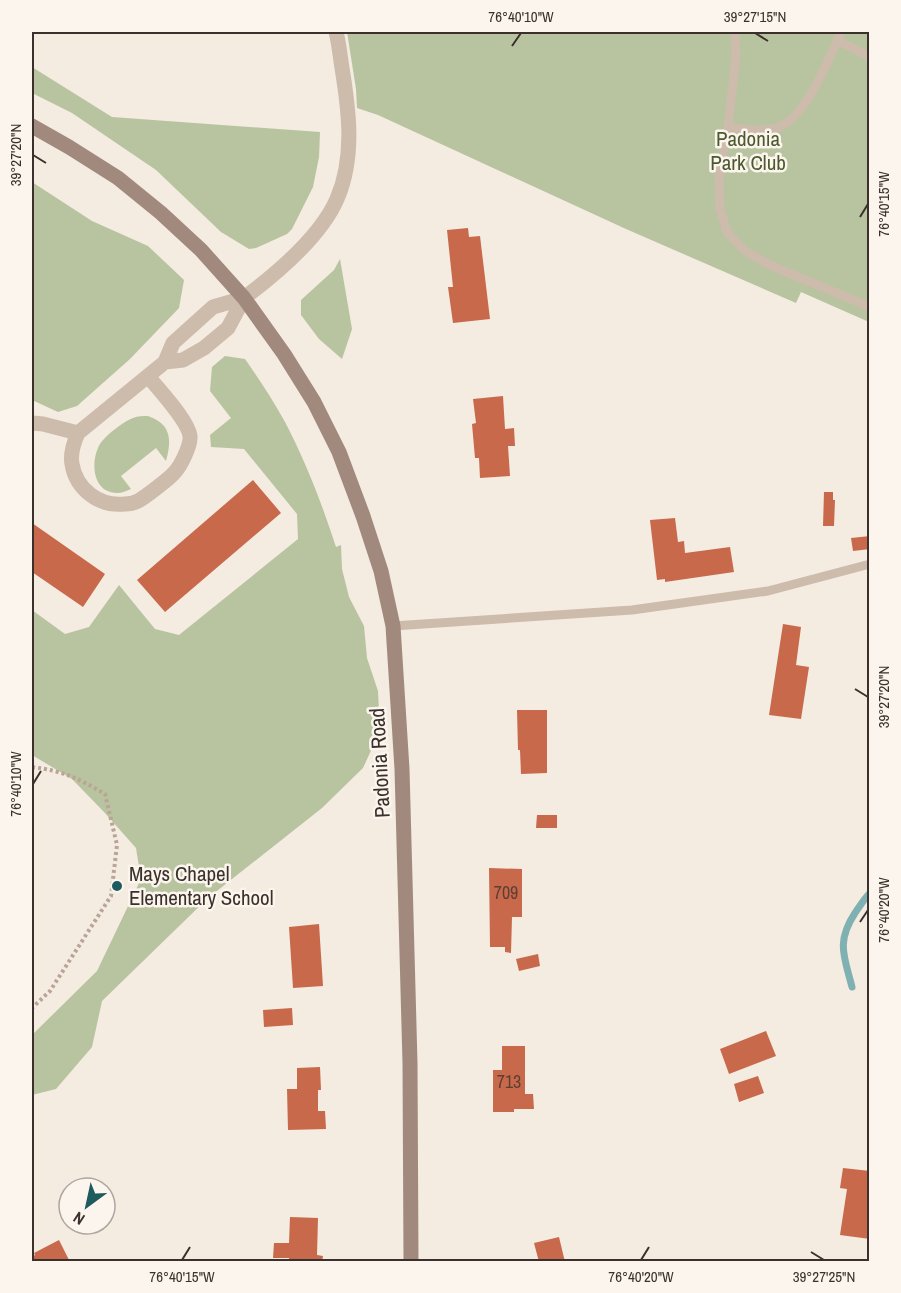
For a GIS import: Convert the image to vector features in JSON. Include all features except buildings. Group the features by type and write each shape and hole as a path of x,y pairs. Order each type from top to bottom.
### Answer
{"main road":[{"name":"Padonia Road","path":"32,126 118,178 201,250 244,298 284,354 314,402 339,452 363,516 381,571 393,626 404,837 410,1064 411,1262"}],"street":[{"path":"148,376 186,424 190,437 182,461 175,473 138,501 113,504 100,500 81,486 71,462 78,433 165,362 173,343 213,307 244,298 268,280 293,257 325,219 337,200 349,150 345,89 336,32"},
{"path":"165,362 183,360 204,348 228,328 244,298"},
{"path":"32,423 78,433"}],"lane":[{"path":"735,32 736,56 728,127 719,176 720,209 727,232 745,251 772,266 870,307"},
{"path":"728,127 761,130 780,127 795,116 808,100 839,36 870,57"},
{"path":"393,626 632,609 768,591 870,564"}],"path":[{"path":"32,767 52,769 81,779 105,794 117,845 111,896 50,991 32,1008"}],"green space":[{"name":"Padonia Park Club","path":"347,32 869,32 869,322 801,292 796,303 626,229 378,115 357,108"},
{"path":"32,67 112,117 320,132 319,157 313,187 292,229 287,234 249,249 221,232 156,170 72,113 32,93"},
{"path":"32,182 92,221 148,246 184,280 179,308 130,359 77,406 58,412 32,400"},
{"path":"340,259 352,329 342,359 319,339 301,315 301,300 334,270"},
{"path":"225,356 245,359 271,398 307,468 336,547 341,545 342,569 349,597 364,626 367,658 378,691 380,731 363,768 322,808 208,898 102,1001 92,1047 56,1089 32,1095 32,1035 97,971 141,879 136,848 72,779 32,755 32,610 65,634 89,627 119,585 155,629 179,635 298,539 297,514 244,449 211,447 210,435 231,418 210,391 212,367"},
{"path":"148,416 161,423 168,433 169,446 166,461 156,448 121,476 131,489 119,493 109,492 102,488 95,475 94,467 100,444 125,422 135,417"}],"waterway":[{"path":"852,987 844,958 845,932 855,913 870,893"}],"place":[{"name":"Mays Chapel Elementary School","path":"117,886"}]}
